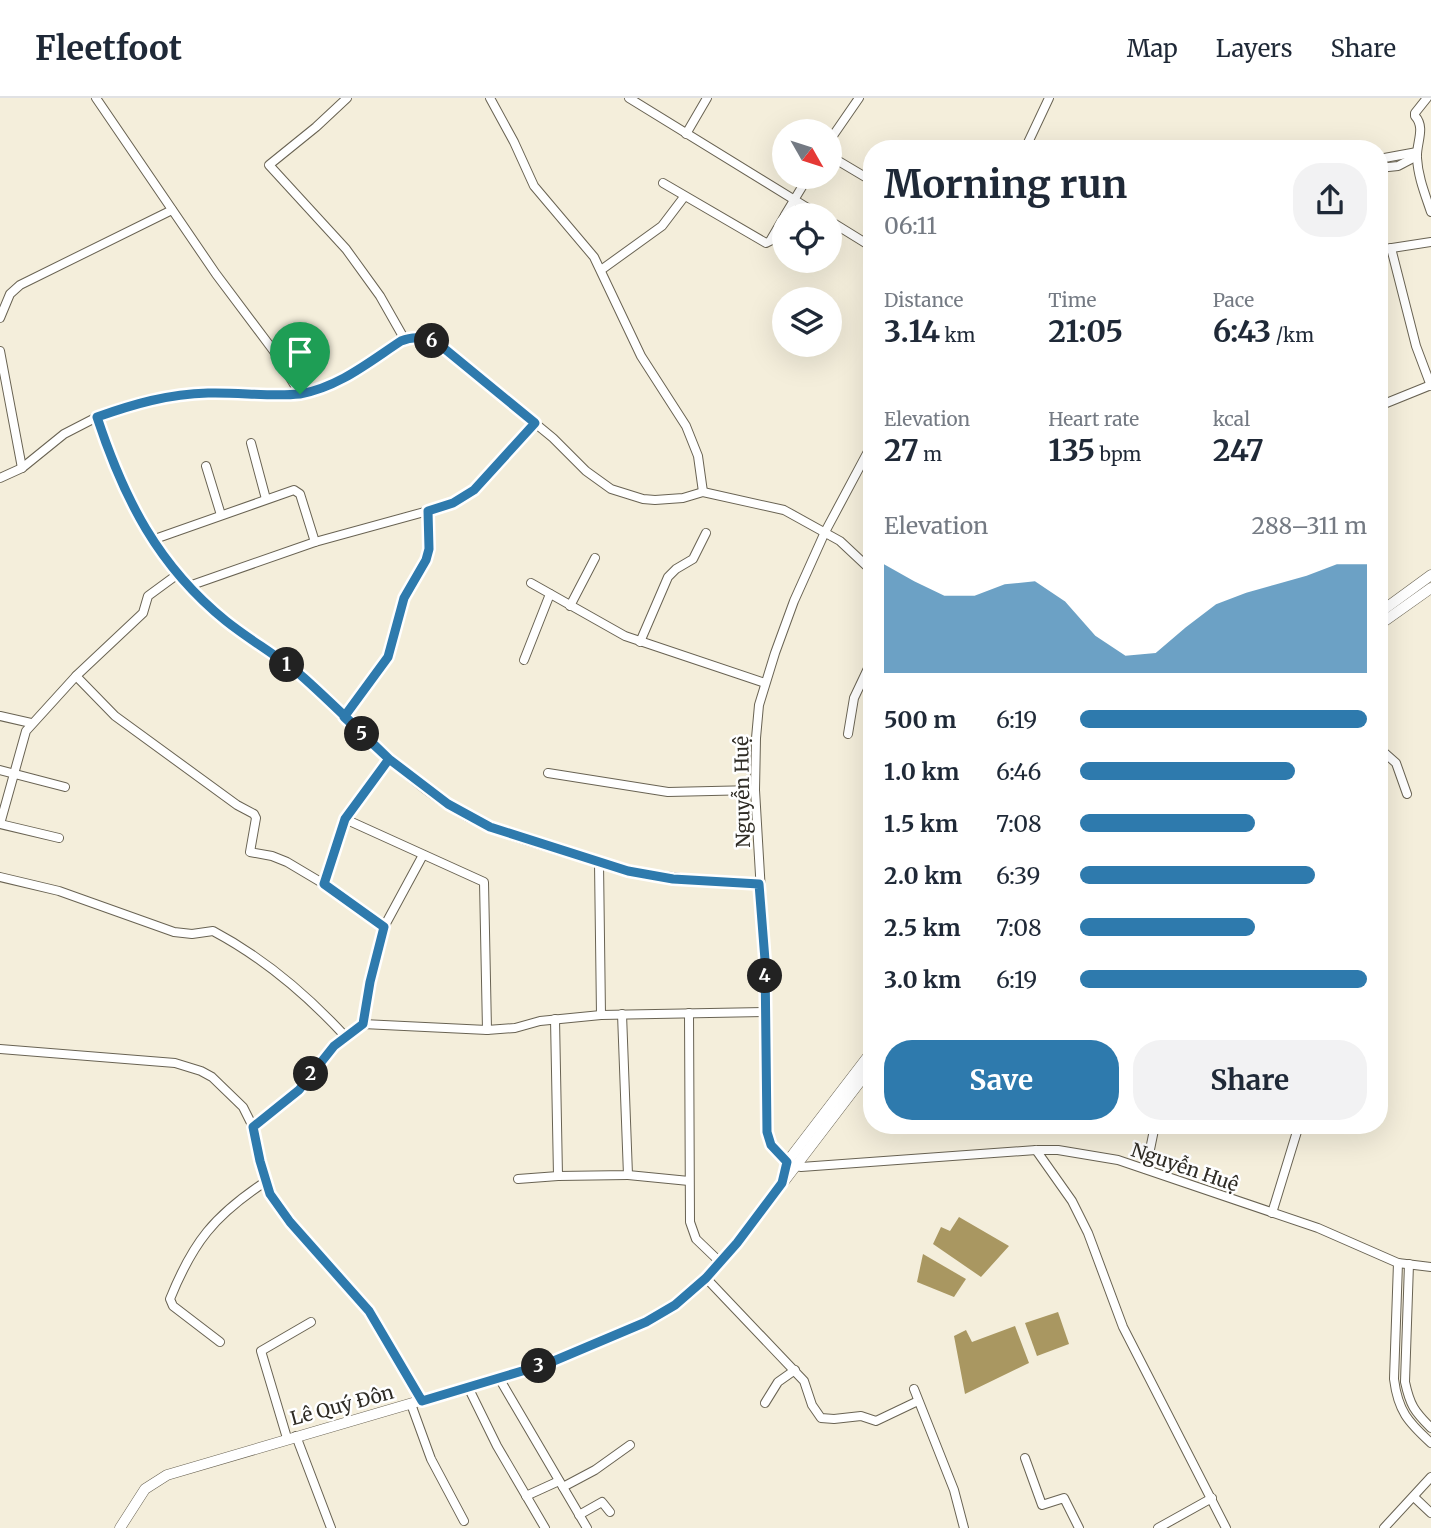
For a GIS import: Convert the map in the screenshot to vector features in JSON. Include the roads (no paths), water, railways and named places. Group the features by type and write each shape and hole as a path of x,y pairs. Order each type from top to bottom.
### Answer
{"main road":[{"path":"1388,608 1429,583"},
{"path":"1388,617 1429,583"},
{"name":"Lê Quý Đôn","path":"120,1528 135,1502 155,1481 167,1475 549,1363 646,1322 675,1305 706,1278 782,1183 790,1164 863,1063"},
{"name":"Lê Quý Đôn","path":"790,1164 863,1077"}],"street":[{"path":"96,98 232,297 273,350 300,394"},
{"path":"347,98 269,165 354,258 405,340"},
{"path":"490,98 534,186 582,241 601,270 640,356 694,442 703,492"},
{"path":"629,98 799,203"},
{"path":"686,134 708,98"},
{"path":"842,123 859,98"},
{"path":"1030,139 1049,98"},
{"path":"1427,98 1415,116 1420,122 1421,130 1417,154 1422,186 1431,212"},
{"path":"1388,158 1417,154"},
{"path":"1388,167 1398,166 1417,154"},
{"path":"842,163 863,176"},
{"path":"663,183 766,243 772,239"},
{"path":"792,203 801,189"},
{"path":"601,270 663,226 684,197"},
{"path":"0,318 10,294 20,285 172,210"},
{"path":"842,228 863,241"},
{"path":"1388,248 1431,242"},
{"path":"1388,403 1431,386 1416,346 1391,248"},
{"path":"0,478 22,468 64,434 97,417 142,402 176,395 211,393 282,396 300,394 339,381 405,340 426,338 440,345 562,446 586,471 611,489 655,500 683,498 703,492 785,510 825,532 863,562"},
{"path":"0,351 22,468"},
{"path":"97,417 117,476 141,523 178,574 227,622 304,678 389,759 448,804 490,827 628,871 673,879 759,884"},
{"path":"189,586 315,542 453,503 474,490 535,423"},
{"path":"251,443 266,499"},
{"name":"Nguyễn Huệ","path":"863,461 825,532 794,601 765,683 757,729 755,790 766,1012 767,1132 771,1145 790,1164 1036,1150 1058,1150 1107,1158 1318,1228 1398,1263 1431,1267"},
{"path":"206,466 221,515"},
{"path":"152,540 291,490 299,492 315,542"},
{"path":"344,717 388,657 404,598 426,560 429,549 428,511"},
{"path":"640,642 668,577 693,559 706,533"},
{"path":"570,606 595,558"},
{"path":"59,838 0,824 24,734 31,723 76,676 143,613 148,596 178,574"},
{"path":"531,583 612,630 640,642 765,683"},
{"path":"524,660 550,594"},
{"path":"76,676 115,716 254,814 256,818 250,852 278,858 324,884 384,927"},
{"path":"848,734 853,698 863,678"},
{"path":"0,716 31,723"},
{"path":"1388,756 1395,763 1407,794"},
{"path":"324,884 345,819 389,759"},
{"path":"0,770 65,787"},
{"path":"548,773 668,792 755,790"},
{"path":"345,819 478,878 485,886 487,1030"},
{"path":"363,1024 384,927 423,855"},
{"path":"599,863 601,1015"},
{"path":"0,877 59,891 174,932 188,934 213,931 291,985 345,1036"},
{"path":"253,1127 296,1092 334,1046 363,1024 487,1030 601,1015 766,1012"},
{"path":"689,1013 690,1222 696,1239 720,1262"},
{"path":"622,1014 628,1175"},
{"path":"555,1019 558,1176"},
{"path":"0,1049 164,1062 188,1066 212,1077 243,1107 253,1127 270,1194 290,1222 369,1311 422,1401"},
{"path":"1146,1169 1153,1134"},
{"path":"1272,1213 1296,1134"},
{"path":"1036,1150 1072,1201 1088,1233 1123,1327 1226,1528"},
{"path":"518,1179 628,1175 689,1181"},
{"path":"220,1342 173,1306 170,1299 189,1258 209,1228 234,1203 265,1182"},
{"path":"1398,1263 1394,1379 1396,1395 1409,1423 1431,1443"},
{"path":"1409,1264 1405,1382 1414,1412 1431,1427"},
{"path":"706,1278 795,1370 804,1381 816,1413 826,1420 861,1416 876,1421 918,1401"},
{"path":"311,1322 261,1351 292,1437 331,1528"},
{"path":"765,1402 778,1382 795,1370"},
{"path":"499,1378 587,1528"},
{"path":"467,1387 497,1446 545,1528"},
{"path":"914,1389 946,1469 964,1528"},
{"path":"411,1405 431,1458 464,1521"},
{"path":"526,1496 595,1470 630,1445"},
{"path":"1025,1458 1042,1505 1064,1499 1079,1528"},
{"path":"1384,1528 1431,1477"},
{"path":"1413,1497 1431,1513"},
{"path":"1158,1528 1212,1498"},
{"path":"579,1515 603,1502 610,1512"}]}
